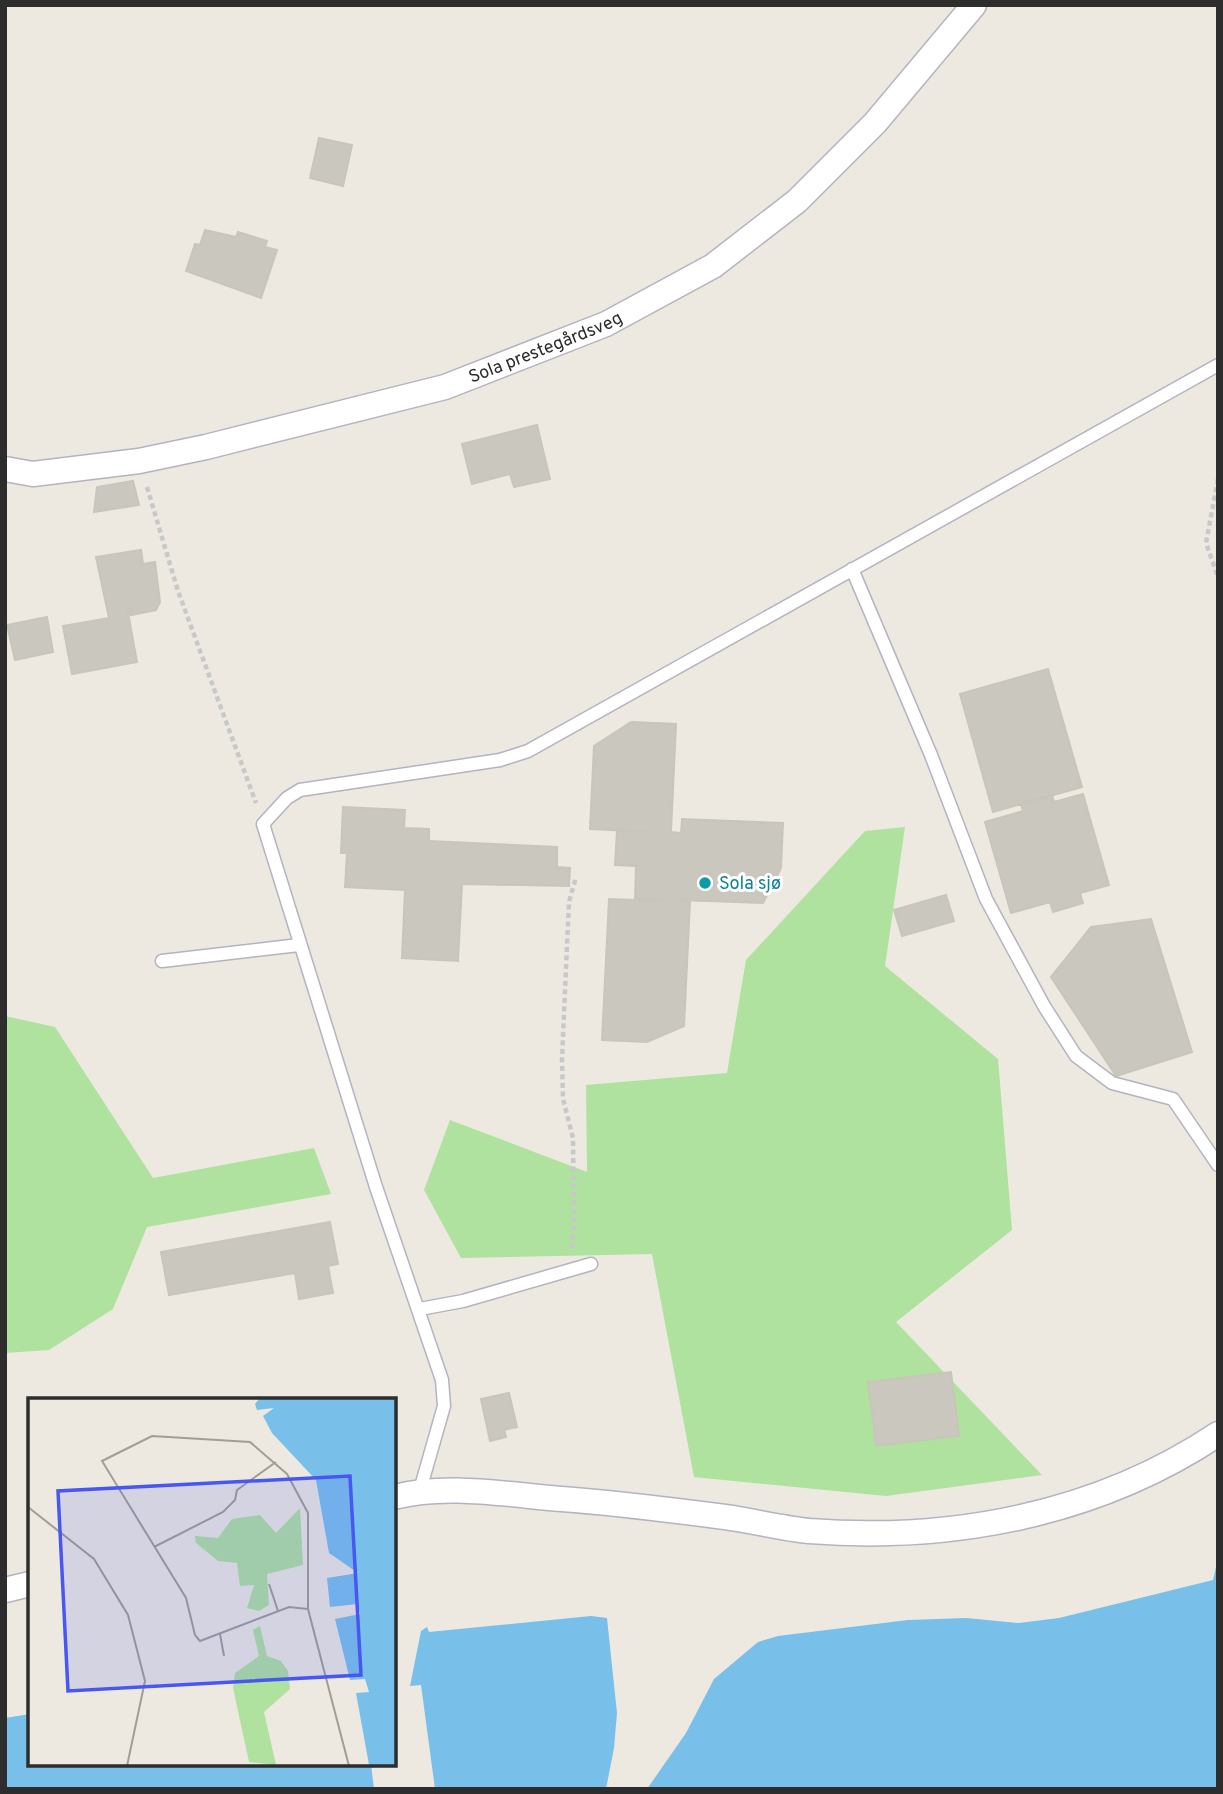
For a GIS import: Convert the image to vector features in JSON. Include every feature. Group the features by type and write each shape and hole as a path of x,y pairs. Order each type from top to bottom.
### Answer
{"street":[{"name":"Sola prestegårdsveg","path":"5,469 33,474 139,461 444,387 606,324 713,265 797,201 875,123 974,5"},
{"path":"396,1496 420,1490 611,1503 806,1530 871,1534 937,1531 1007,1521 1078,1503 1148,1473 1218,1434"},
{"path":"5,1590 28,1584"}],"lane":[{"path":"420,1490 444,1406 442,1380 420,1309 376,1187 263,824 287,798 300,790 500,760 528,751 1218,365"},
{"path":"852,569 900,681 986,899 1044,1006 1076,1056 1111,1083 1173,1099 1218,1165"},
{"path":"162,961 299,944"},
{"path":"420,1309 463,1301 590,1264"}],"path":[{"path":"139,461 178,591 263,824"},
{"path":"1218,479 1206,542 1218,577"},
{"path":"569,1270 574,1226 573,1138 564,1099 562,1059 569,902 576,877"}],"green space":[{"path":"905,827 885,966 998,1059 1012,1230 896,1322 1042,1475 886,1496 694,1477 652,1254 461,1258 424,1190 450,1120 587,1172 586,1085 727,1073 746,960 865,831"},
{"path":"5,1016 55,1027 153,1178 314,1148 331,1194 147,1227 113,1309 49,1350 5,1353"}],"water":[{"path":"1218,1558 1218,1789 647,1789 686,1733 714,1679 758,1642 778,1636 908,1620 966,1618 1019,1623 1059,1618 1213,1580"},
{"path":"591,1616 607,1618 617,1713 606,1789 435,1789 421,1685 410,1686 421,1631 427,1627 429,1632"},
{"path":"28,1714 28,1766 371,1766 374,1789 5,1789 5,1718"}],"building":[{"path":"319,138 352,145 343,186 310,178"},
{"path":"205,230 236,237 238,232 267,241 265,247 277,250 261,298 186,271 195,244 200,245"},
{"path":"537,425 550,479 514,487 510,474 472,484 462,444"},
{"path":"133,481 139,505 94,512 97,487"},
{"path":"141,550 143,564 155,562 160,602 156,610 131,615 127,607 137,662 72,674 63,626 109,618 96,557"},
{"path":"47,617 53,652 15,660 7,625"},
{"path":"1048,669 1082,787 993,812 960,694"},
{"name":"Sola sjø","path":"631,722 676,724 671,832 681,833 682,819 783,823 781,868 763,903 679,900 690,902 684,1026 647,1042 602,1040 609,899 662,901 635,898 636,866 615,865 617,831 653,832 590,829 594,746"},
{"path":"1083,794 1109,885 1080,893 1083,903 1053,912 1050,902 1011,913 985,822 1023,811 1021,804 1052,795 1054,802"},
{"path":"343,807 405,810 404,828 429,829 429,841 557,847 557,867 570,868 569,886 462,884 458,961 402,958 405,890 345,887 347,853 341,853"},
{"path":"946,895 954,921 902,936 894,910"},
{"path":"1151,919 1192,1052 1116,1076 1051,977 1091,927"},
{"path":"330,1222 338,1264 328,1266 333,1293 299,1299 295,1273 169,1295 161,1252"},
{"path":"951,1372 959,1436 876,1446 868,1382"},
{"path":"509,1393 517,1427 504,1430 506,1437 490,1441 481,1399"}],"place":[{"name":"Sola sjø","path":"705,883"}]}
